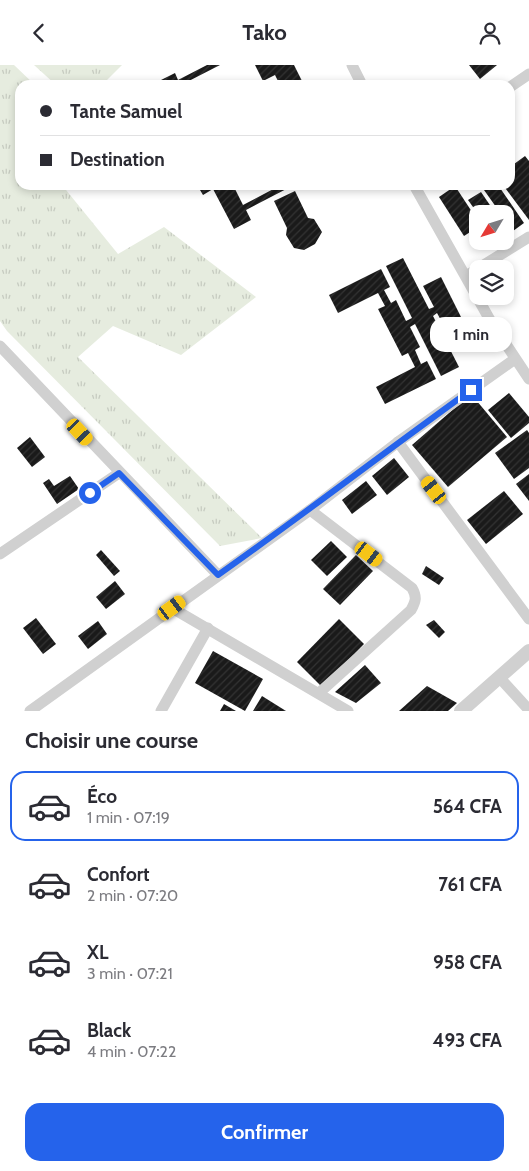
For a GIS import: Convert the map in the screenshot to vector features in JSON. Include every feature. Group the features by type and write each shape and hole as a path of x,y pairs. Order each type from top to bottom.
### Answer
{"street":[{"path":"352,65 360,80"},
{"path":"515,84 529,75"},
{"path":"417,190 490,320 529,379"},
{"path":"466,276 529,237"},
{"path":"0,346 218,575"},
{"path":"30,711 310,509 398,442 515,359"},
{"path":"398,442 529,619"},
{"path":"0,554 119,473"},
{"path":"310,509 412,588 416,596 411,610 319,693"},
{"path":"172,608 348,711"},
{"path":"161,711 208,628"},
{"path":"461,711 529,651"},
{"path":"499,677 529,710"}],"green space":[{"path":"0,65 14,65 30,80 15,80 15,190 66,190 118,254 164,227 256,297 181,355 113,326 78,357 262,538 220,546 7,331 0,321"},
{"path":"34,65 122,65 107,80 50,80"}],"building":[{"path":"207,65 220,65 191,80 178,80"},
{"path":"255,65 294,65 302,80 278,80 275,75 262,80"},
{"path":"469,65 497,65 480,79"},
{"path":"175,73 178,80 161,80"},
{"path":"525,156 529,161 529,220 507,190 515,190 515,163"},
{"path":"200,190 211,190 203,195"},
{"path":"214,190 236,190 243,205 272,190 284,190 246,210 251,220 234,229"},
{"path":"449,190 458,190 469,207 469,233 464,236 439,197"},
{"path":"484,190 501,190 512,205 495,205"},
{"path":"295,191 308,218 314,219 322,232 315,244 304,250 294,248 286,235 287,228 274,201"},
{"path":"481,192 490,205 472,205 468,200"},
{"path":"514,208 524,223 514,230"},
{"path":"403,258 429,309 434,307 423,286 441,277 466,327 449,335 437,313 433,316 459,367 441,376 415,324 410,327 420,347 415,350 421,364 427,361 436,379 385,404 376,387 415,367 408,353 402,356 378,309 385,306 378,293 338,313 329,295 381,269 390,287 384,290 391,303 396,300 406,321 412,318 386,266"},
{"path":"509,393 529,417 529,423 511,438 488,410"},
{"path":"471,394 507,437 448,487 412,445"},
{"path":"527,430 529,433 529,468 514,479 495,453"},
{"path":"30,437 45,457 32,467 17,448"},
{"path":"394,458 409,477 387,495 372,476"},
{"path":"529,474 529,501 516,484"},
{"path":"70,476 79,489 57,504 43,483 49,479 54,486"},
{"path":"366,481 377,495 352,514 342,500"},
{"path":"504,491 523,514 486,544 467,520"},
{"path":"331,541 347,557 327,576 311,560"},
{"path":"101,550 120,571 114,576 96,555"},
{"path":"356,555 373,571 340,605 323,589"},
{"path":"426,566 444,578 439,585 422,574"},
{"path":"115,581 125,594 106,609 96,597"},
{"path":"36,618 56,644 43,654 23,628"},
{"path":"339,619 364,644 322,687 297,662"},
{"path":"434,620 445,632 439,638 426,625"},
{"path":"98,621 107,634 88,649 78,636"},
{"path":"213,651 263,679 245,711 195,683"},
{"path":"365,665 381,683 356,703 335,692"},
{"path":"427,686 457,703 448,711 399,711"},
{"path":"262,696 286,711 253,711"},
{"path":"224,704 236,711 220,711"}],"route":[{"path":"90,493 119,473 218,575 471,390"}]}
